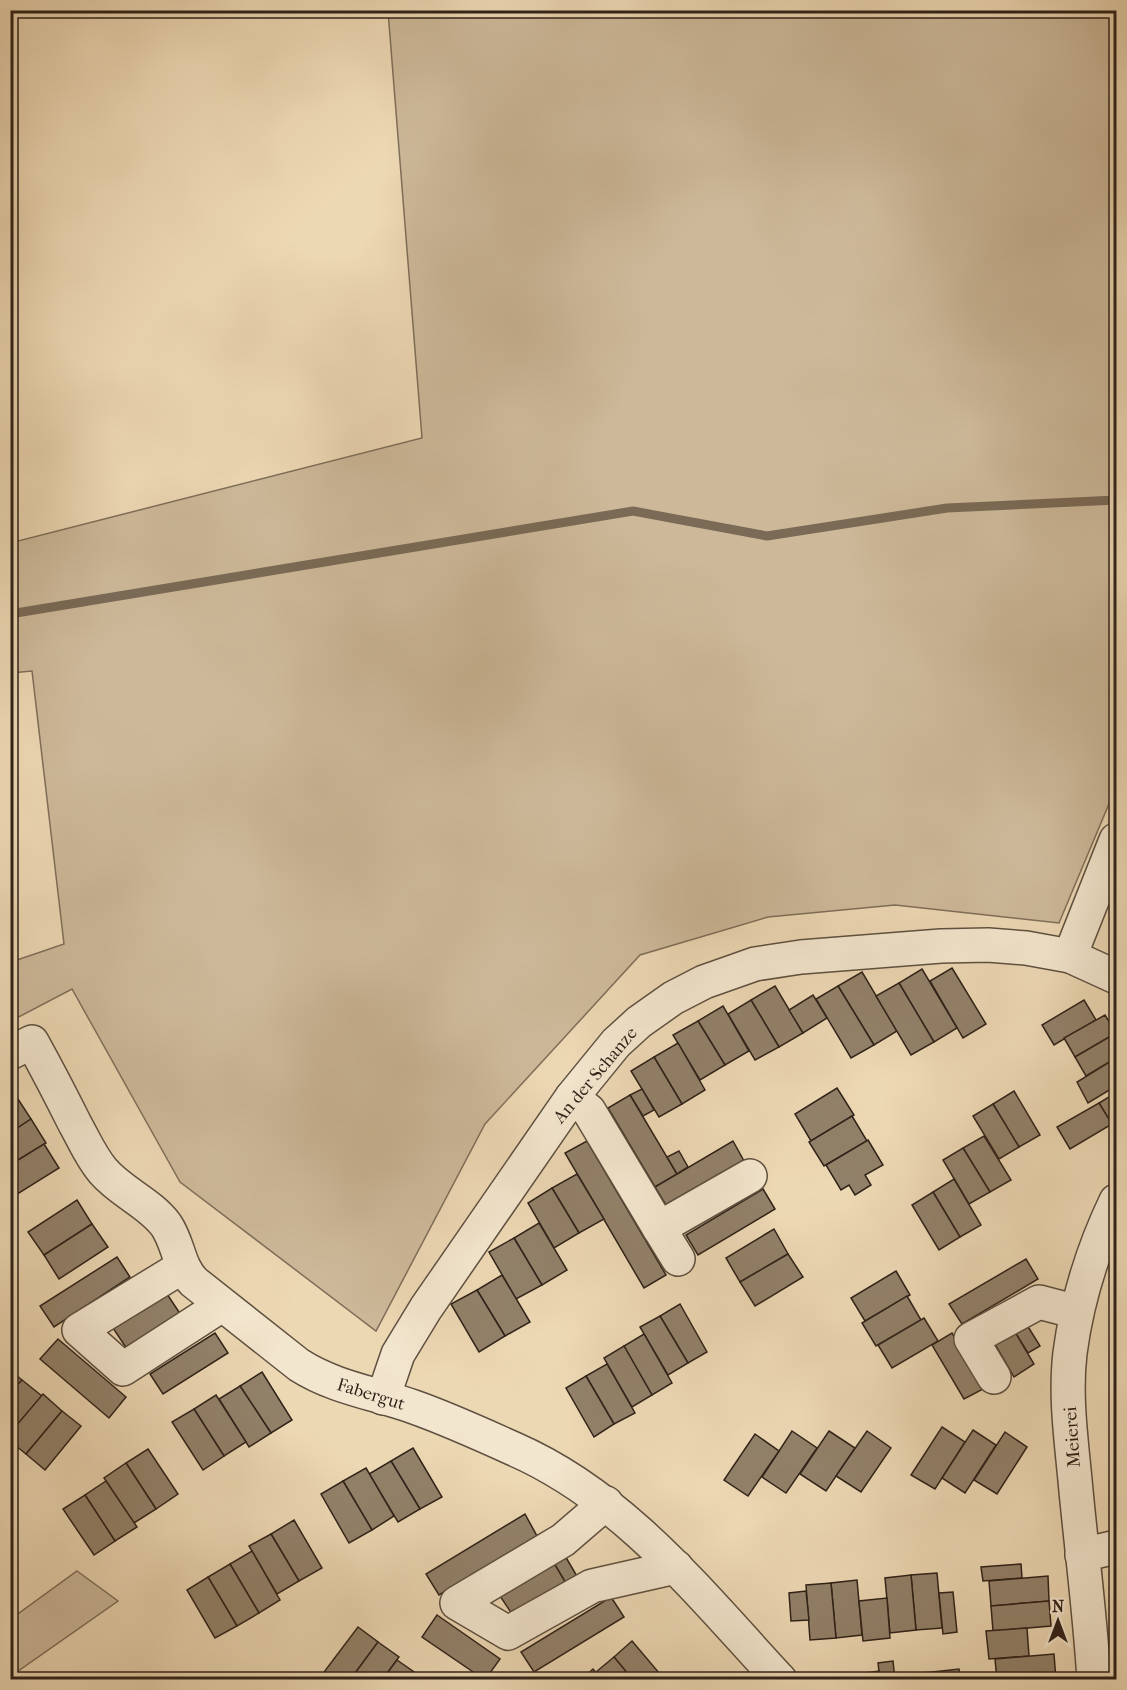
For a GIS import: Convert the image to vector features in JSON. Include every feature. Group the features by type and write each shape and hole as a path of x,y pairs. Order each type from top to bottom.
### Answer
{"street":[{"path":"1070,956 1116,840"},
{"name":"An der Schanze","path":"383,1398 398,1354 426,1308 572,1097 616,1043 639,1022 673,998 704,982 755,964 801,957 941,946 988,945 1026,948 1070,956 1116,977"},
{"name":"Fabergut","path":"21,1047 92,1156 113,1182 152,1210 165,1224 178,1248 182,1267 194,1282 315,1376 342,1387 413,1407 517,1450 582,1485 606,1503 676,1567 780,1680"},
{"path":"572,1097 589,1111 678,1259"},
{"path":"659,1228 750,1176"},
{"name":"Meierei","path":"1094,1680 1069,1408 1070,1354 1077,1312 1096,1246 1116,1201"},
{"path":"182,1267 79,1330 123,1369 222,1305"},
{"path":"994,1377 971,1339 1039,1302 1077,1312"},
{"path":"606,1503 563,1540 457,1603 508,1633 592,1586 676,1567"},
{"path":"1082,1555 1116,1547"}],"shaded area":[{"path":"388,11 1116,11 1116,787 1059,923 895,905 768,917 640,955 485,1124 376,1331 180,1182 72,989 11,1021 11,962 64,944 32,671 11,673 10,543 422,438"},
{"path":"77,1571 118,1601 11,1676 11,1619"}],"building":[{"path":"952,968 986,1024 963,1038 930,981"},
{"path":"922,969 957,1028 934,1042 899,983"},
{"path":"862,972 897,1031 874,1045 838,986"},
{"path":"899,983 934,1042 911,1055 876,996"},
{"path":"775,986 803,1033 779,1047 751,1000"},
{"path":"838,986 874,1045 851,1058 816,999"},
{"path":"813,995 827,1018 803,1033 789,1010"},
{"path":"751,1000 779,1047 755,1060 728,1014"},
{"path":"1084,1000 1096,1020 1054,1045 1042,1025"},
{"path":"723,1006 749,1051 725,1065 698,1021"},
{"path":"1105,1015 1116,1033 1075,1057 1064,1038"},
{"path":"698,1021 725,1065 700,1080 673,1035"},
{"path":"1116,1033 1116,1058 1086,1076 1075,1057"},
{"path":"678,1043 705,1090 682,1104 654,1057"},
{"path":"654,1057 682,1104 659,1117 631,1071"},
{"path":"1116,1058 1116,1086 1088,1103 1077,1082"},
{"path":"837,1088 854,1115 811,1141 795,1114"},
{"path":"642,1089 654,1110 643,1116 630,1095"},
{"path":"1014,1091 1040,1135 1019,1147 993,1104"},
{"path":"630,1095 677,1174 655,1187 608,1108"},
{"path":"1112,1095 1116,1103 1116,1132 1099,1103"},
{"path":"16,1096 31,1119 10,1133 10,1099"},
{"path":"1099,1103 1112,1124 1070,1149 1057,1127"},
{"path":"993,1104 1019,1147 999,1159 973,1116"},
{"path":"852,1116 867,1141 824,1166 809,1142"},
{"path":"31,1119 46,1143 10,1165 10,1133"},
{"path":"984,1136 1011,1180 990,1192 963,1148"},
{"path":"868,1140 883,1165 865,1175 871,1185 855,1195 849,1185 841,1190 826,1165"},
{"path":"587,1141 666,1275 644,1288 565,1153"},
{"path":"733,1141 744,1161 667,1207 655,1187"},
{"path":"44,1144 59,1168 11,1198 10,1165"},
{"path":"963,1148 990,1192 969,1204 943,1160"},
{"path":"679,1151 688,1167 677,1174 667,1157"},
{"path":"577,1174 604,1219 579,1233 552,1188"},
{"path":"954,1179 981,1225 960,1237 933,1192"},
{"path":"552,1188 579,1233 554,1248 528,1203"},
{"path":"763,1189 775,1209 698,1255 686,1235"},
{"path":"933,1192 960,1237 939,1250 912,1205"},
{"path":"77,1200 92,1224 44,1255 28,1232"},
{"path":"539,1223 567,1270 542,1285 514,1238"},
{"path":"92,1224 108,1247 59,1279 44,1255"},
{"path":"774,1229 788,1254 740,1282 726,1258"},
{"path":"514,1238 542,1285 516,1299 489,1252"},
{"path":"788,1254 803,1277 755,1306 740,1282"},
{"path":"117,1257 130,1277 54,1327 40,1306"},
{"path":"1026,1259 1038,1279 962,1324 949,1304"},
{"path":"896,1271 910,1295 865,1321 851,1298"},
{"path":"502,1275 530,1322 505,1336 477,1290"},
{"path":"477,1290 505,1336 479,1352 451,1304"},
{"path":"167,1294 181,1315 127,1349 113,1328"},
{"path":"907,1296 921,1320 876,1346 862,1323"},
{"path":"680,1304 707,1352 688,1363 660,1316"},
{"path":"660,1316 688,1363 668,1375 640,1327"},
{"path":"924,1318 938,1341 892,1368 878,1345"},
{"path":"1027,1325 1040,1346 1028,1353 1015,1332"},
{"path":"1015,1332 1034,1364 1014,1377 995,1344"},
{"path":"215,1333 228,1353 163,1394 150,1374"},
{"path":"952,1333 985,1388 964,1399 932,1345"},
{"path":"644,1334 672,1383 652,1395 624,1346"},
{"path":"58,1339 126,1397 109,1418 40,1359"},
{"path":"624,1346 652,1395 632,1407 604,1358"},
{"path":"607,1364 635,1413 614,1424 586,1376"},
{"path":"10,1370 22,1380 10,1393"},
{"path":"262,1372 292,1420 271,1433 240,1386"},
{"path":"586,1376 614,1424 594,1437 566,1388"},
{"path":"22,1380 42,1396 10,1433 10,1393"},
{"path":"240,1386 271,1433 249,1447 219,1399"},
{"path":"43,1394 62,1411 26,1454 10,1441 10,1433"},
{"path":"216,1395 246,1442 224,1456 194,1409"},
{"path":"194,1409 224,1456 203,1470 172,1422"},
{"path":"62,1411 81,1426 45,1470 26,1454"},
{"path":"942,1427 965,1442 935,1489 911,1475"},
{"path":"973,1430 996,1445 965,1493 942,1478"},
{"path":"792,1431 817,1448 786,1493 762,1477"},
{"path":"829,1431 855,1448 826,1491 800,1474"},
{"path":"867,1431 891,1448 861,1492 836,1476"},
{"path":"1005,1432 1027,1447 997,1494 974,1480"},
{"path":"755,1434 779,1451 748,1496 724,1480"},
{"path":"413,1448 442,1497 420,1509 391,1461"},
{"path":"148,1449 178,1494 156,1509 126,1463"},
{"path":"391,1461 420,1509 398,1522 369,1474"},
{"path":"126,1463 156,1509 134,1523 104,1478"},
{"path":"366,1468 394,1516 372,1530 343,1481"},
{"path":"106,1481 137,1527 115,1541 85,1495"},
{"path":"343,1481 372,1530 349,1543 321,1494"},
{"path":"85,1495 115,1541 94,1555 63,1509"},
{"path":"525,1514 537,1536 439,1595 426,1574"},
{"path":"294,1520 322,1568 299,1581 271,1534"},
{"path":"271,1534 299,1581 277,1594 249,1546"},
{"path":"252,1551 280,1600 259,1613 230,1564"},
{"path":"564,1554 578,1578 567,1585 552,1561"},
{"path":"554,1563 567,1585 514,1617 500,1596"},
{"path":"230,1564 259,1613 237,1626 208,1577"},
{"path":"1021,1564 1022,1578 983,1581 981,1567"},
{"path":"937,1573 942,1628 916,1630 911,1575"},
{"path":"911,1575 916,1630 890,1633 885,1578"},
{"path":"1048,1576 1049,1601 991,1606 989,1581"},
{"path":"208,1577 237,1626 215,1638 187,1590"},
{"path":"857,1580 862,1635 836,1638 831,1583"},
{"path":"831,1583 836,1638 810,1640 806,1585"},
{"path":"806,1591 809,1620 791,1621 789,1593"},
{"path":"953,1592 957,1632 943,1634 939,1593"},
{"path":"611,1597 624,1617 534,1672 521,1652"},
{"path":"887,1598 890,1638 863,1641 859,1601"},
{"path":"1049,1601 1051,1626 993,1631 991,1606"},
{"path":"437,1615 500,1659 485,1680 422,1637"},
{"path":"358,1627 378,1642 350,1680 334,1680 324,1672"},
{"path":"1027,1628 1029,1656 989,1659 986,1631"},
{"path":"632,1641 665,1680 633,1680 614,1657"},
{"path":"378,1642 399,1657 382,1680 350,1680"},
{"path":"1054,1654 1056,1680 997,1680 995,1659"},
{"path":"614,1657 633,1680 602,1680 596,1672"},
{"path":"397,1660 417,1674 414,1680 382,1680"},
{"path":"893,1661 895,1680 880,1680 878,1663"},
{"path":"593,1669 602,1680 581,1680"},
{"path":"959,1669 960,1680 934,1680 933,1672"},
{"path":"879,1671 880,1680 866,1680 866,1673"},
{"path":"933,1672 934,1680 907,1680 907,1674"}],"waterway":[{"path":"10,614 633,511 767,536 947,508 1116,500"}]}
